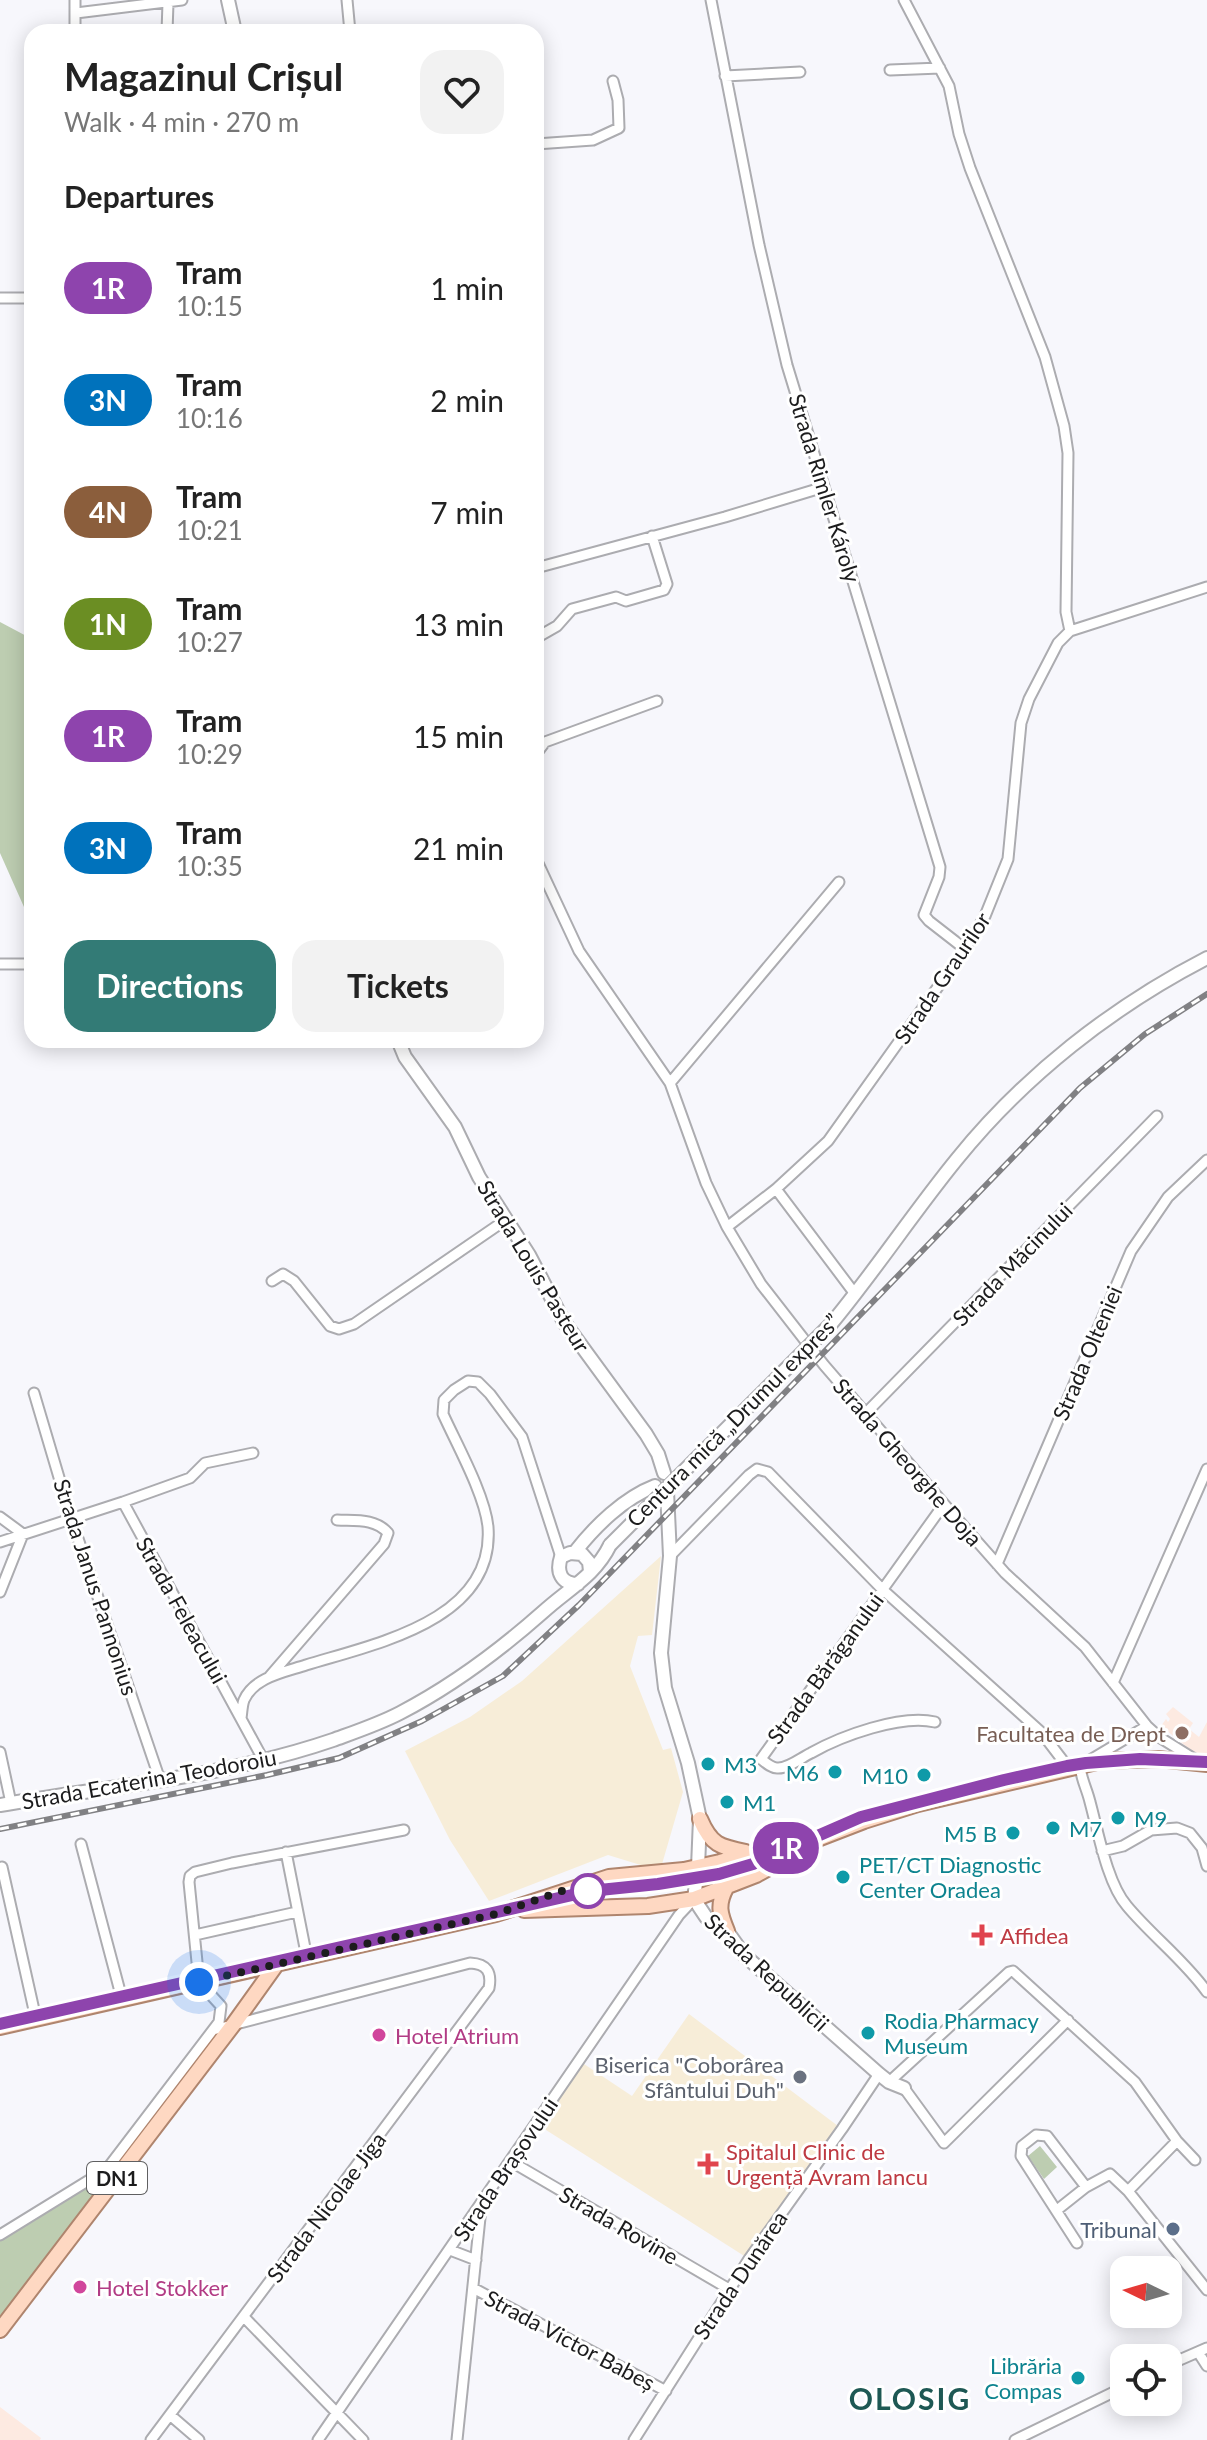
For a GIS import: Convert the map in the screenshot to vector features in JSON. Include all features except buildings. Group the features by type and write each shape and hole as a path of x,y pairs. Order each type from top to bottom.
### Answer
{"main road":[{"path":"228,0 233,24"},
{"name":"Centura mică „Drumul expres”","path":"584,1559 606,1555 610,1545 831,1324 958,1158 1033,1077 1106,1019 1207,958"},
{"name":"Strada Louis Pasteur","path":"401,1048 455,1127 479,1177 529,1255 564,1322 658,1454 664,1473 672,1480 672,1486 661,1488"},
{"path":"405,1057 406,1048"},
{"path":"584,1559 561,1557 558,1567 561,1577 568,1583 578,1584 586,1579 584,1559 595,1530 630,1500 661,1488 670,1556 661,1636 665,1688 694,1784 705,1833 719,1845 751,1853"},
{"name":"Strada Ecaterina Teodoroiu","path":"546,1609 561,1577"},
{"name":"Strada Ecaterina Teodoroiu","path":"6,1804 264,1761 353,1733 399,1714 476,1667 578,1584"},
{"path":"820,1838 918,1804 1077,1767 1096,1764 1106,1768 1206,1767"},
{"path":"695,1891 700,1819"},
{"name":"Strada Republicii","path":"496,1914 600,1879 698,1867 786,1843 820,1838"},
{"name":"Strada Republicii","path":"0,2027 496,1914 525,1910 648,1906 695,1891 726,1888 768,1869 820,1838"},
{"path":"726,1888 719,1910 727,1931"},
{"name":"Strada Republicii","path":"695,1891 706,1917 727,1931 744,1955 884,2078 904,2088"},
{"name":"DN1","path":"0,2330 112,2173 233,2025 276,1965"}],"street":[{"path":"75,0 75,24"},
{"path":"76,13 182,0"},
{"path":"347,0 349,24"},
{"name":"Strada Rimler Károly","path":"711,0 759,245 787,365 940,867 924,915 965,949"},
{"path":"904,0 949,86 970,168 1045,357 1064,426 1068,453 1066,612 1070,631 1207,587"},
{"path":"167,24 168,3"},
{"path":"890,70 940,68"},
{"path":"725,76 800,72"},
{"path":"544,143 593,140 619,128 618,100 613,81"},
{"path":"0,298 24,298"},
{"path":"544,566 824,487"},
{"path":"544,633 557,626 572,609 616,597 626,601 664,590 667,584 652,536"},
{"name":"Strada Graurilor","path":"727,1227 776,1189 828,1141 965,949 985,916 1008,859 1021,723 1029,699 1058,643 1070,631"},
{"path":"544,743 657,701"},
{"name":"Strada Gheorghe Doja","path":"544,880 579,951 670,1083 706,1183 727,1227 761,1284 824,1365 997,1564 1085,1647 1147,1726 1206,1767"},
{"path":"670,1083 839,882"},
{"path":"0,964 24,964"},
{"path":"398,1048 405,1057"},
{"name":"Strada Măcinului","path":"867,1412 1157,1116"},
{"name":"Strada Olteniei","path":"997,1564 1131,1251 1168,1197 1207,1160"},
{"name":"Centura mică „Drumul expres”","path":"776,1189 855,1294"},
{"path":"272,1281 283,1274 294,1281 330,1326 339,1329 354,1324 507,1219"},
{"path":"269,1676 398,1637 429,1622 457,1601 474,1582 488,1549 488,1524 478,1491 443,1414 444,1400 468,1381 478,1382 490,1394 522,1437 561,1557"},
{"name":"Strada Janus Pannonius","path":"34,1393 71,1518 160,1780"},
{"path":"0,1542 190,1478 205,1463 253,1453"},
{"path":"670,1556 749,1475 757,1469 768,1472 882,1589 1041,1732 1067,1766 1077,1767 1147,1726"},
{"path":"1113,1683 1207,1469"},
{"name":"Strada Feleacului","path":"123,1502 264,1761"},
{"name":"Strada Bărăganului","path":"935,1722 902,1721 874,1728 814,1751 783,1768 772,1767 761,1759 944,1504"},
{"path":"0,1517 23,1534"},
{"name":"Strada Feleacului","path":"241,1718 245,1698 269,1676 384,1544 388,1533 382,1526 369,1521 337,1520"},
{"path":"0,1592 23,1534"},
{"path":"0,1752 6,1804"},
{"path":"1077,1767 1089,1798 1102,1851 1124,1904 1207,1992"},
{"path":"1102,1851 1123,1846 1151,1830 1177,1828 1190,1833 1202,1848 1207,1866"},
{"path":"0,2235 112,2173 219,2022 221,2006 199,1982 190,1876 195,1872 286,1852 404,1830"},
{"path":"81,1844 122,1999"},
{"path":"286,1852 307,1958"},
{"path":"2,1867 36,2019"},
{"name":"Strada Brașovului","path":"318,2440 695,1891"},
{"path":"195,1935 297,1912"},
{"name":"Strada Nicolae Jiga","path":"151,2440 489,1988 489,1971 484,1966 470,1963 233,2025"},
{"name":"Strada Dunărea","path":"634,2440 729,2289 884,2078 1009,1972 1013,1971 1068,2020"},
{"path":"1068,2020 1135,2082 1177,2141 1195,2160"},
{"name":"Strada Republicii","path":"904,2088 944,2143 1068,2020"},
{"path":"213,2030 233,2025"},
{"path":"1077,2243 1021,2156 1022,2146 1036,2135 1047,2136 1086,2187"},
{"path":"1128,2191 1177,2141"},
{"name":"Strada Rovine","path":"510,2161 729,2289"},
{"path":"1057,2210 1086,2187 1110,2174 1128,2191 1207,2290"},
{"path":"457,2440 481,2205"},
{"path":"450,2250 476,2260"},
{"name":"Strada Victor Babeș","path":"473,2288 666,2391"},
{"path":"244,2317 363,2440"},
{"path":"1182,2359 1202,2350 1207,2366"},
{"path":"1015,2440 1110,2394"},
{"path":"170,2415 199,2440"}],"shaded area":[{"path":"661,1556 652,1635 638,1636 630,1666 663,1750 671,1748 683,1792 660,1871 608,1855 489,1901 450,1840 405,1751 470,1717 522,1681"},
{"name":"Facultatea de Drept","path":"1173,1707 1193,1723 1189,1729 1199,1737 1207,1722 1207,1758 1198,1756 1161,1726 1166,1719 1168,1722 1170,1719 1166,1714"},
{"name":"Spitalul Clinic de Urgență Avram Iancu","path":"689,2014 842,2129 749,2259 535,2123 578,2060 632,2096"},
{"path":"0,2407 41,2438 40,2440 0,2440"}],"green space":[{"path":"0,622 24,635 24,907 0,853"},
{"path":"1040,2146 1057,2167 1044,2179 1028,2156"},
{"path":"107,2169 118,2177 0,2330 0,2234"}],"tram line":[{"path":"0,2024 590,1891 719,1874 753,1864 861,1817 1067,1766 1140,1759 1207,1762"},
{"name":"1R","path":"0,2024 590,1891 719,1874 753,1864 861,1817 1004,1780 1101,1761 1171,1759 1207,1762"}],"railway":[{"path":"0,1829 339,1758 422,1721 503,1676 579,1605 1080,1088 1145,1034 1207,994"}],"place":[{"name":"Facultatea de Drept","path":"1182,1733"},
{"name":"M3","path":"708,1764"},
{"name":"M6","path":"835,1772"},
{"name":"M10","path":"924,1775"},
{"name":"M1","path":"727,1802"},
{"name":"M9","path":"1118,1818"},
{"name":"M7","path":"1053,1828"},
{"name":"M5 B","path":"1013,1833"},
{"name":"PET/CT Diagnostic Center Oradea","path":"843,1877"},
{"name":"Affidea","path":"982,1935"},
{"name":"Rodia Pharmacy Museum","path":"868,2033"},
{"name":"Hotel Atrium","path":"379,2035"},
{"name":"Biserica \"Coborârea Sfântului Duh\"","path":"800,2077"},
{"name":"Spitalul Clinic de Urgență Avram Iancu","path":"708,2164"},
{"name":"Tribunal","path":"1173,2229"},
{"name":"Hotel Stokker","path":"80,2287"},
{"name":"Librăria Compas","path":"1078,2378"}],"district":[{"name":"OLOSIG","path":"910,2398"}],"route":[{"path":"199,1982 496,1914 591,1881 588,1891"}]}
